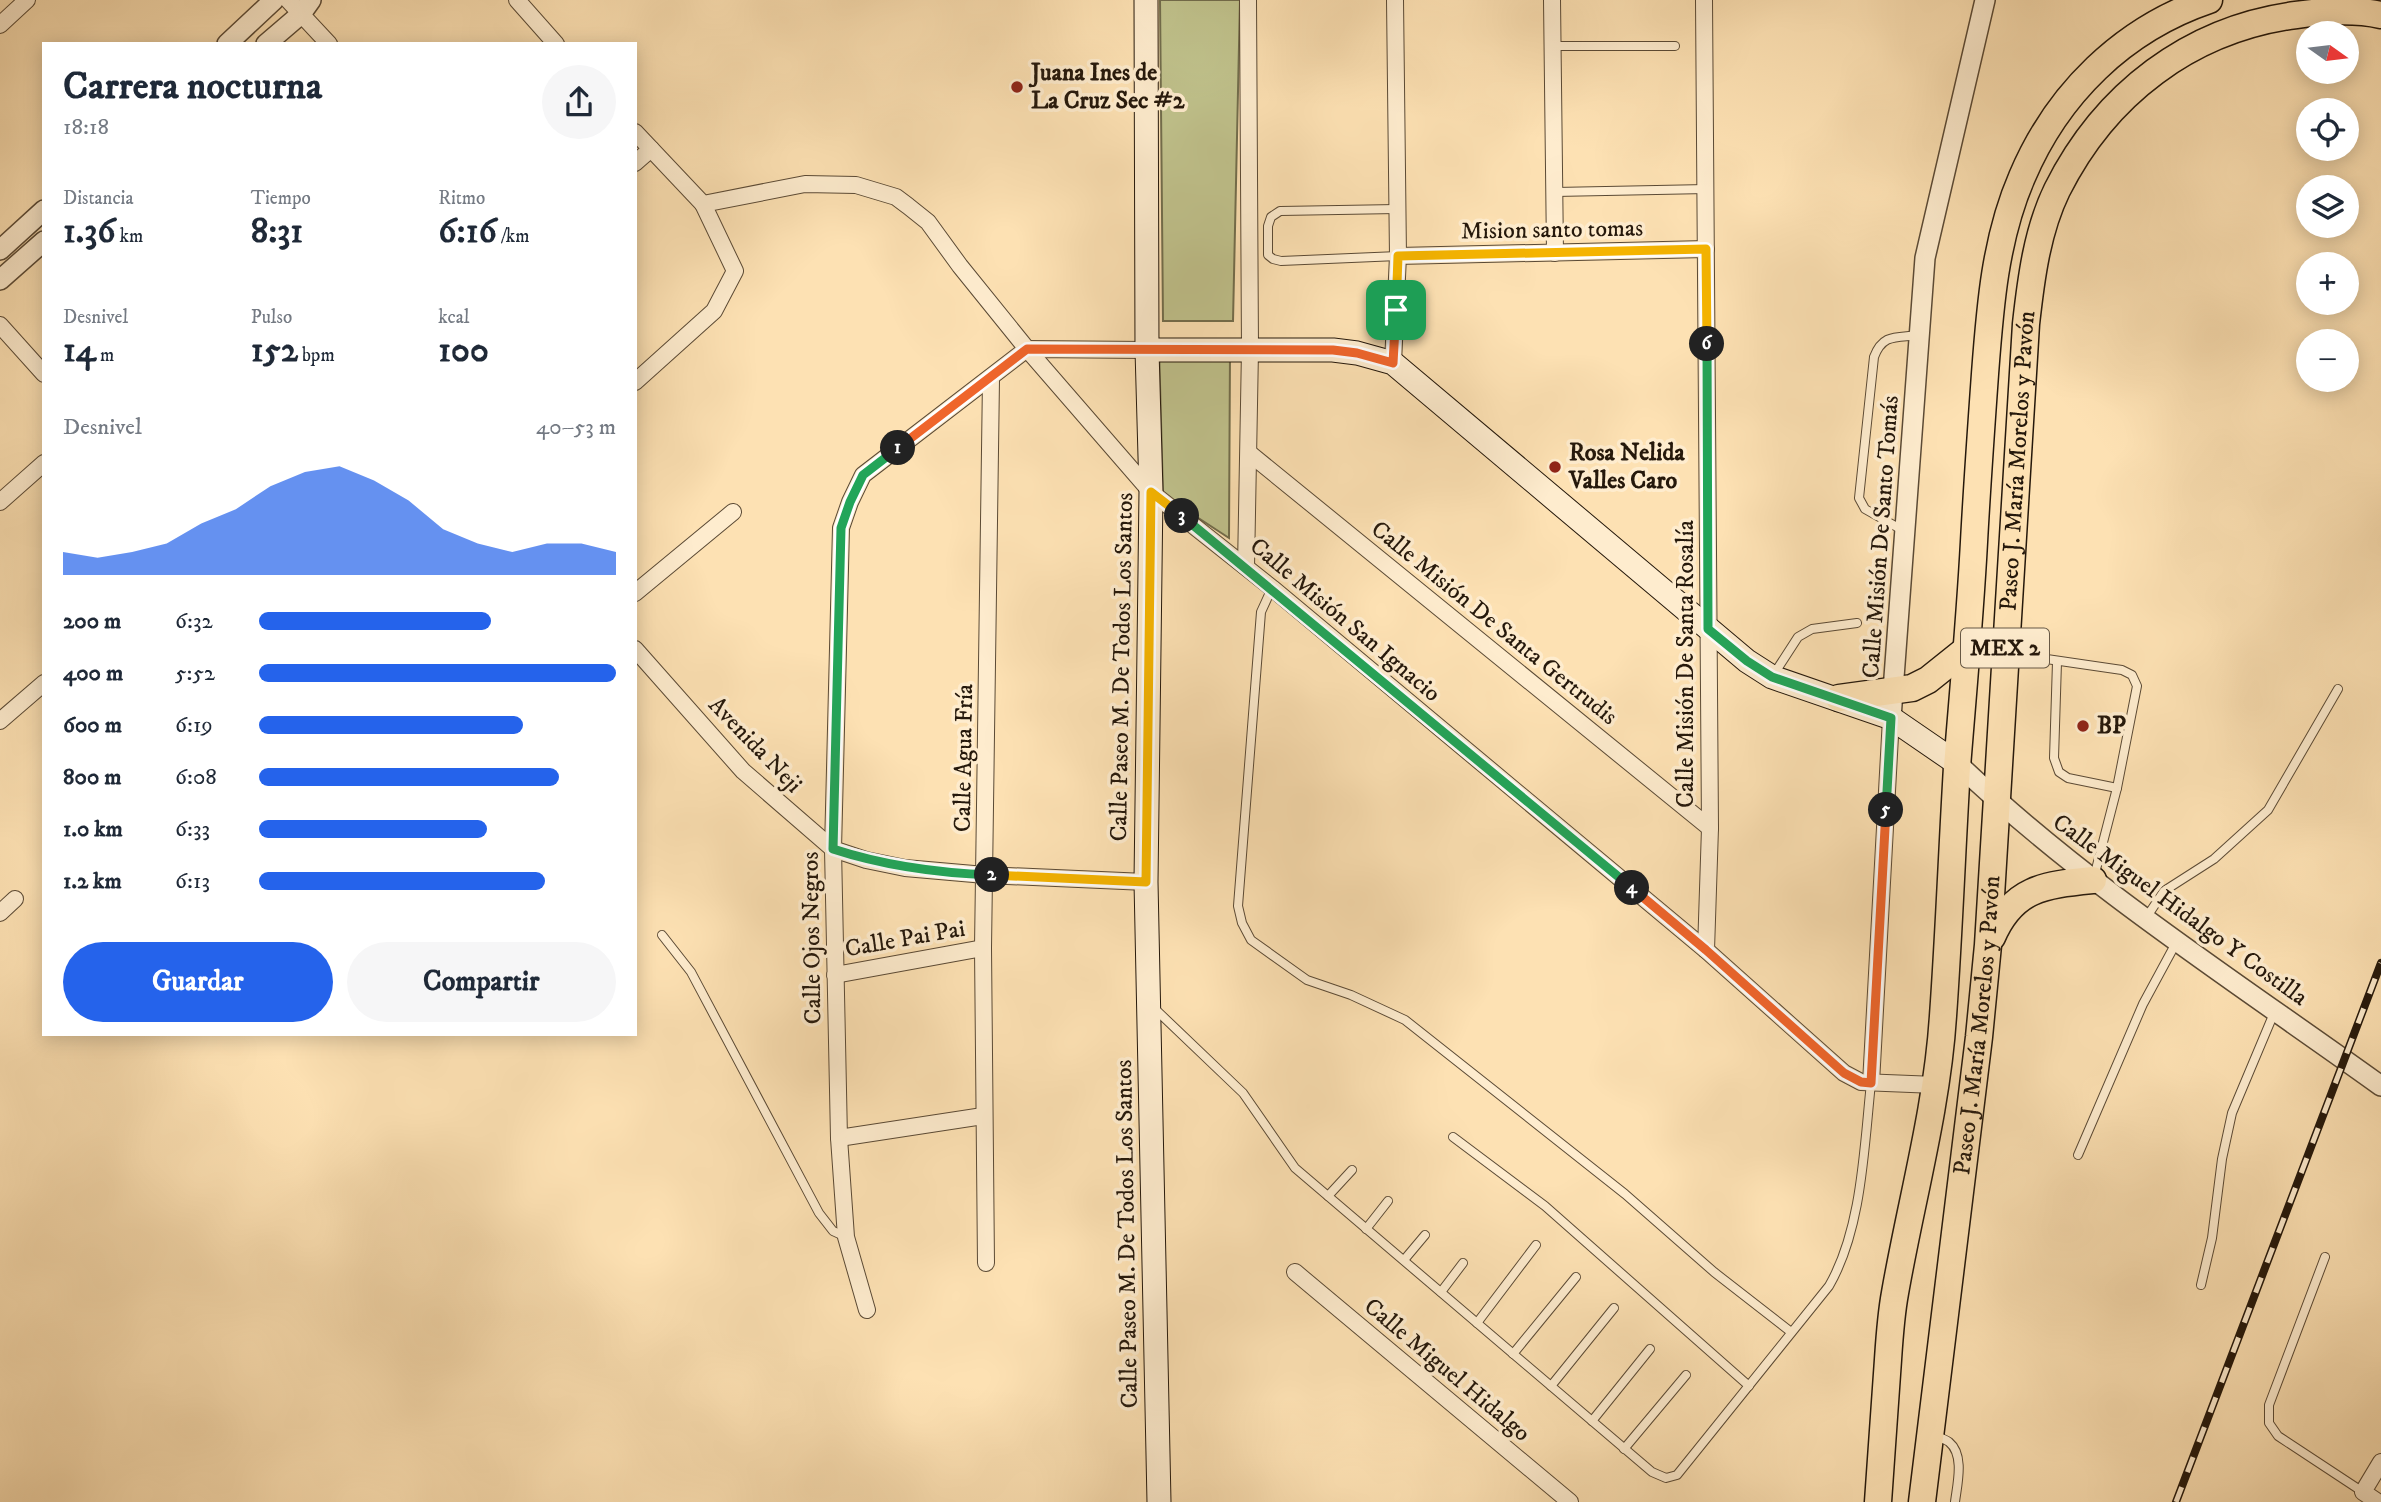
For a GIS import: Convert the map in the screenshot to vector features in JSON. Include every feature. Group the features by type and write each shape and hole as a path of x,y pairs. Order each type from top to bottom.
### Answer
{"highway":[{"name":"Paseo J. María Morelos y Pavón","path":"1878,1502 1894,1296 1936,1085 1943,1017 1991,298 2008,215 2021,178 2050,122 2069,96 2096,67 2123,44 2161,21 2187,7 2209,0"},
{"name":"Paseo J. María Morelos y Pavón","path":"1922,1502 1988,945 2026,324 2032,274 2042,229 2056,191 2084,141 2116,105 2169,60 2226,30 2275,18 2342,11 2381,15"},
{"path":"1839,698 1912,688 1928,680 1968,648"},
{"path":"1988,945 2004,914 2024,895 2039,888 2093,880"}],"main road":[{"name":"Calle Paseo M. De Todos Los Santos","path":"1146,0 1147,349 1151,492 1146,882 1159,1502"},
{"path":"1147,349 1333,350 1357,353 1393,363 1747,661 1772,677 1891,718 1958,765"}],"street":[{"path":"0,25 27,0"},
{"path":"228,42 274,0"},
{"path":"517,0 554,42"},
{"path":"1246,567 1250,350 1248,0"},
{"path":"1393,363 1398,256 1395,0"},
{"path":"1552,0 1555,253"},
{"name":"Calle Misión De Santa Rosalía","path":"1704,0 1710,828 1706,950"},
{"path":"268,42 300,4 327,42"},
{"name":"Calle Misión De Santo Tomás","path":"1871,1083 1891,718 1925,258 1980,5"},
{"path":"637,134 703,204 735,271 714,311 637,380"},
{"path":"637,161 650,149"},
{"name":"Calle Misión San Ignacio","path":"703,204 805,184 856,186 895,197 928,222 1027,349 1151,492 1272,588 1706,950 1844,1073 1861,1082 1936,1085"},
{"path":"0,250 42,212"},
{"path":"0,280 42,243"},
{"name":"Mision santo tomas","path":"1398,256 1706,249"},
{"path":"0,325 42,372"},
{"path":"991,379 1027,349 1147,349"},
{"name":"Calle Ojos Negros","path":"867,1310 846,1237 839,1138 833,849 841,528 863,475 991,379"},
{"name":"Calle Agua Fría","path":"986,1263 983,948 991,379"},
{"name":"Calle Misión De Santa Gertrudis","path":"1249,453 1710,828"},
{"path":"0,502 42,465"},
{"path":"637,591 733,512"},
{"name":"Avenida Neji","path":"637,651 743,771 833,849 866,860 905,868 985,875 1146,882"},
{"path":"0,721 42,685"},
{"name":"Calle Miguel Hidalgo Y Costilla","path":"1958,765 1998,802 2093,880 2381,1086"},
{"path":"0,913 15,899"},
{"name":"Calle Pai Pai","path":"835,975 983,948"},
{"path":"839,1138 984,1116"},
{"name":"Calle Miguel Hidalgo","path":"1295,1272 1570,1502"},
{"path":"2378,1502 2363,1492 2381,1462"}],"lane":[{"path":"1553,46 1675,46"},
{"path":"1555,192 1707,189"},
{"path":"1397,209 1280,211 1271,217 1268,226 1268,255 1282,261 1398,256"},
{"path":"1906,532 1865,509 1859,498 1874,357 1879,344 1888,339 1919,335"},
{"path":"1272,588 1261,612 1238,905 1242,923 1251,940 1307,980 1351,995 1405,1020 1625,1194 1714,1272 1791,1332"},
{"path":"1772,677 1798,637 1812,629 1857,623"},
{"path":"1968,648 2122,670 2132,676 2137,686 2117,788 2093,880"},
{"path":"2057,662 2054,758 2059,772 2068,778 2117,788"},
{"path":"2146,918 2164,891 2214,859 2268,810 2339,689"},
{"path":"662,935 691,972 819,1213 833,1231 846,1237"},
{"path":"2078,1155 2143,1004 2178,940"},
{"path":"1149,1004 1243,1093 1295,1168 1624,1449 1652,1472 1666,1478 1677,1475 1829,1286 1841,1265 1850,1238 1864,1153 1871,1083"},
{"path":"2201,1285 2212,1238 2221,1159 2232,1113 2276,1010"},
{"path":"1453,1137 1545,1206 1749,1386"},
{"path":"1328,1196 1352,1170"},
{"path":"1366,1229 1388,1200"},
{"path":"1404,1260 1425,1235"},
{"path":"1477,1323 1536,1245"},
{"path":"2325,1257 2269,1405 2269,1423 2278,1436 2363,1492"},
{"path":"1441,1292 1464,1262"},
{"path":"1513,1354 1576,1277"},
{"path":"1551,1387 1614,1308"},
{"path":"1592,1421 1650,1349"},
{"path":"1624,1449 1686,1376"},
{"path":"1931,1434 1949,1441 1955,1450 1959,1466 1955,1502"}],"green space":[{"path":"1160,0 1240,0 1233,321 1163,321"},
{"path":"1159,347 1230,351 1229,538 1163,495"}],"railway":[{"path":"2176,1502 2381,963"}],"place":[{"name":"Juana Ines de La Cruz Sec #2","path":"1017,87"},
{"name":"Rosa Nelida Valles Caro","path":"1555,467"},
{"name":"BP","path":"2083,726"}],"route":[{"path":"1706,249 1708,629 1747,661 1772,677 1891,718 1871,1083 1852,1079 1844,1073 1706,950 1272,588 1151,492 1146,882 985,875 905,868 866,860 833,849 841,528 863,475 1027,349 1333,350 1357,353 1393,363 1396,310 1398,256 1706,249"}]}
